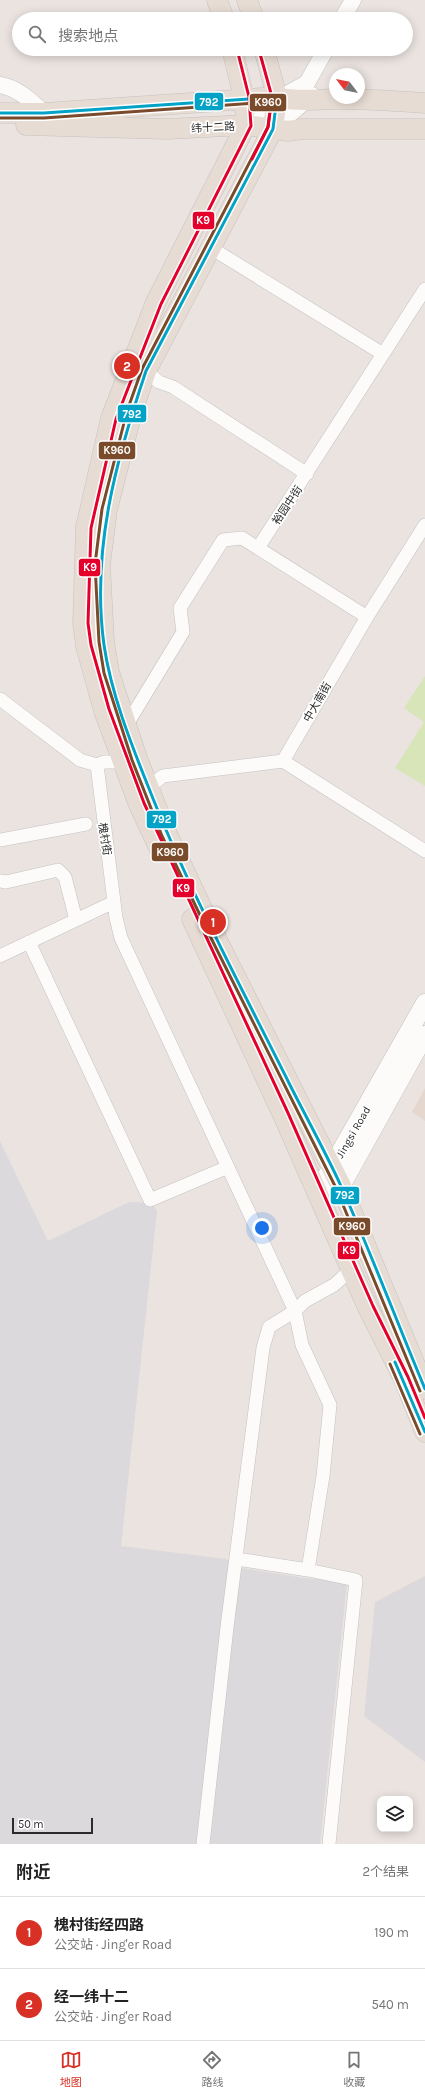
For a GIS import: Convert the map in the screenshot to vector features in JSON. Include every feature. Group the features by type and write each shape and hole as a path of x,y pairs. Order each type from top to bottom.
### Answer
{"main road":[{"path":"218,0 222,12"},
{"path":"247,0 251,12"},
{"path":"234,56 244,98 246,125 154,308 111,418 86,527 83,622 86,646 104,711 139,805 351,1270 404,1379 425,1432"},
{"path":"266,56 277,97 273,129 146,371 132,412 107,510 100,566 104,642 109,672 126,726 167,834 214,934 341,1186 425,1389"},
{"path":"0,113 44,113 244,98 277,97 287,100 310,99 425,103"},
{"name":"纬十二路","path":"0,125 167,129 246,125 288,131 302,129 425,129"},
{"name":"Jingsi Road","path":"317,1193 425,1003"},
{"name":"Jingsi Road","path":"341,1186 425,1035"},
{"path":"317,1193 341,1186"}],"street":[{"path":"346,12 353,0"},
{"path":"358,12 364,0"},
{"path":"246,125 277,97 287,94 307,82 322,56"},
{"path":"273,129 310,99 334,56"},
{"path":"0,85 8,87 26,97 44,113"},
{"path":"211,248 383,354"},
{"path":"307,474 425,289"},
{"name":"裕园中街","path":"146,371 159,382 173,387 307,474 258,548"},
{"name":"中大南街","path":"283,761 367,617 425,525"},
{"path":"126,726 183,632 180,608 223,540 242,538 367,617"},
{"path":"0,699 80,760 97,765 104,762 123,762"},
{"path":"147,783 154,783 163,776 283,761 425,851"},
{"name":"槐村街","path":"97,765 114,902 121,938 295,1311 302,1346 330,1405 323,1476 308,1570"},
{"path":"0,840 86,824"},
{"path":"0,881 6,882 58,870 65,877 76,920"},
{"path":"0,956 114,902"},
{"path":"29,942 150,1200 228,1167"},
{"path":"203,1844 227,1627 237,1559 263,1348 269,1327 295,1311 305,1301 334,1285 351,1270"},
{"path":"237,1559 308,1570 356,1580 329,1844"}],"shaded area":[{"path":"425,1088 425,1121 412,1112"},
{"path":"0,1141 48,1241 129,1202 152,1203 157,1211 121,1546 226,1559 235,1567 304,1578 347,1582 320,1844 0,1844"},
{"path":"425,1576 425,1762 364,1716 375,1602"}],"green space":[{"path":"425,676 425,786 395,768 424,722 404,708"}],"transit line":[{"name":"K9","path":"239,56 249,97 251,126 161,304 116,419 91,528 88,623 91,645 109,709 144,803 288,1113 373,1306 408,1377 425,1418"},
{"name":"K9","path":"252,159 268,127 272,97 261,56"},
{"name":"792","path":"0,113 44,113 277,97 273,129 146,371 135,404 116,472 104,540 101,575 101,610 104,645 111,681 122,717 180,862 215,936 329,1160 352,1211 425,1389"},
{"name":"K960","path":"0,118 44,118 271,102 268,127 142,369 127,411 102,509 95,564 99,642 104,673 132,760 162,836 210,936 336,1188 420,1391"},
{"name":"792","path":"395,1362 425,1432"},
{"name":"K960","path":"390,1364 420,1434"}],"place":[{"name":"经一纬十二","path":"127,366"},
{"name":"槐村街经四路","path":"213,922"}]}
